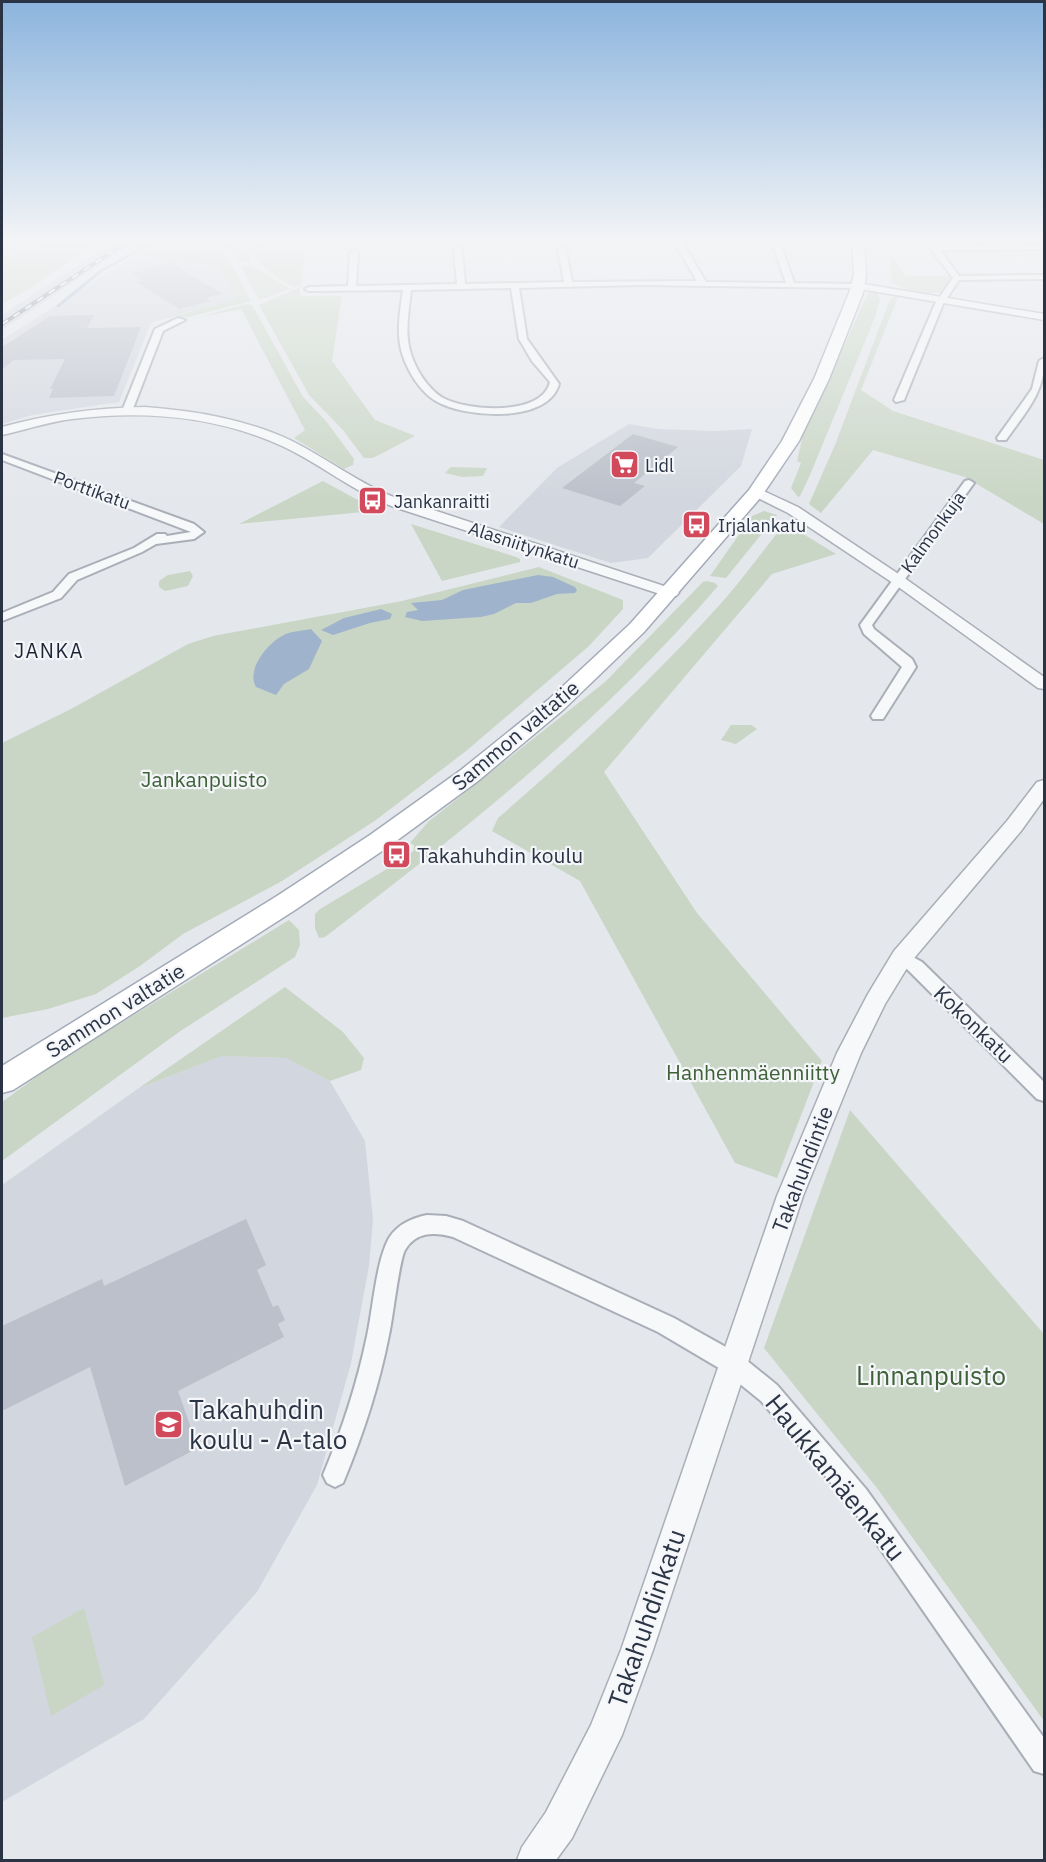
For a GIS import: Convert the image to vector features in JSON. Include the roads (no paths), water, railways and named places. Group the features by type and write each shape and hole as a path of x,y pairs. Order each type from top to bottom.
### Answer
{"main road":[{"name":"Sammon valtatie","path":"2,1081 290,903 405,823 556,705 672,593 757,492 781,457 814,393 843,327"}],"street":[{"path":"127,411 159,329 165,327"},
{"path":"406,327 405,347 409,359 428,389 437,398 462,408 493,411 519,408 546,398 555,382 523,339 521,327"},
{"path":"899,400 931,327"},
{"path":"1002,438 1037,389 1044,361"},
{"name":"Alasniitynkatu","path":"2,431 60,416 127,411 190,417 249,429 290,445 337,475 384,499 672,593"},
{"name":"Porttikatu","path":"2,457 182,523"},
{"name":"Kalmonkuja","path":"878,716 909,667 907,662 868,632 866,626 969,483"},
{"path":"757,492 793,510 898,580 1044,684"},
{"path":"2,617 57,595 73,577 138,550 182,523 198,532 190,537 153,541"},
{"name":"Takahuhdintie","path":"732,1363 790,1196 823,1113 862,1027 902,957 1032,805 1044,786"},
{"name":"Kokonkatu","path":"902,957 916,967 1044,1093"},
{"name":"Haukkamäenkatu","path":"335,1475 360,1413 370,1374 393,1252 404,1233 422,1223 444,1224 468,1233 666,1325 732,1363 783,1407 858,1497 1044,1761"},
{"name":"Takahuhdinkatu","path":"535,1860 559,1825 605,1735 637,1650 732,1363"}],"water":[{"path":"538,575 553,577 577,590 575,593 557,594 531,603 516,603 494,614 481,617 422,621 405,617 407,612 418,610 411,603 442,600 463,590"},
{"path":"381,609 392,614 390,619 333,635 321,630 344,618"},
{"path":"311,629 322,641 309,669 284,684 276,695 256,687 254,673 256,666 270,645 285,634"}],"place":[{"name":"Lidl","path":"624,465"},
{"name":"Jankanraitti","path":"373,501"},
{"name":"Irjalankatu","path":"697,525"},
{"name":"Takahuhdin koulu","path":"396,855"},
{"name":"Takahuhdin koulu - A-talo","path":"168,1424"}],"district":[{"name":"JANKA","path":"49,650"}],"park label":[{"name":"Jankanpuisto","path":"204,779"},
{"name":"Hanhenmäenniitty","path":"753,1072"},
{"name":"Linnanpuisto","path":"931,1375"}]}
